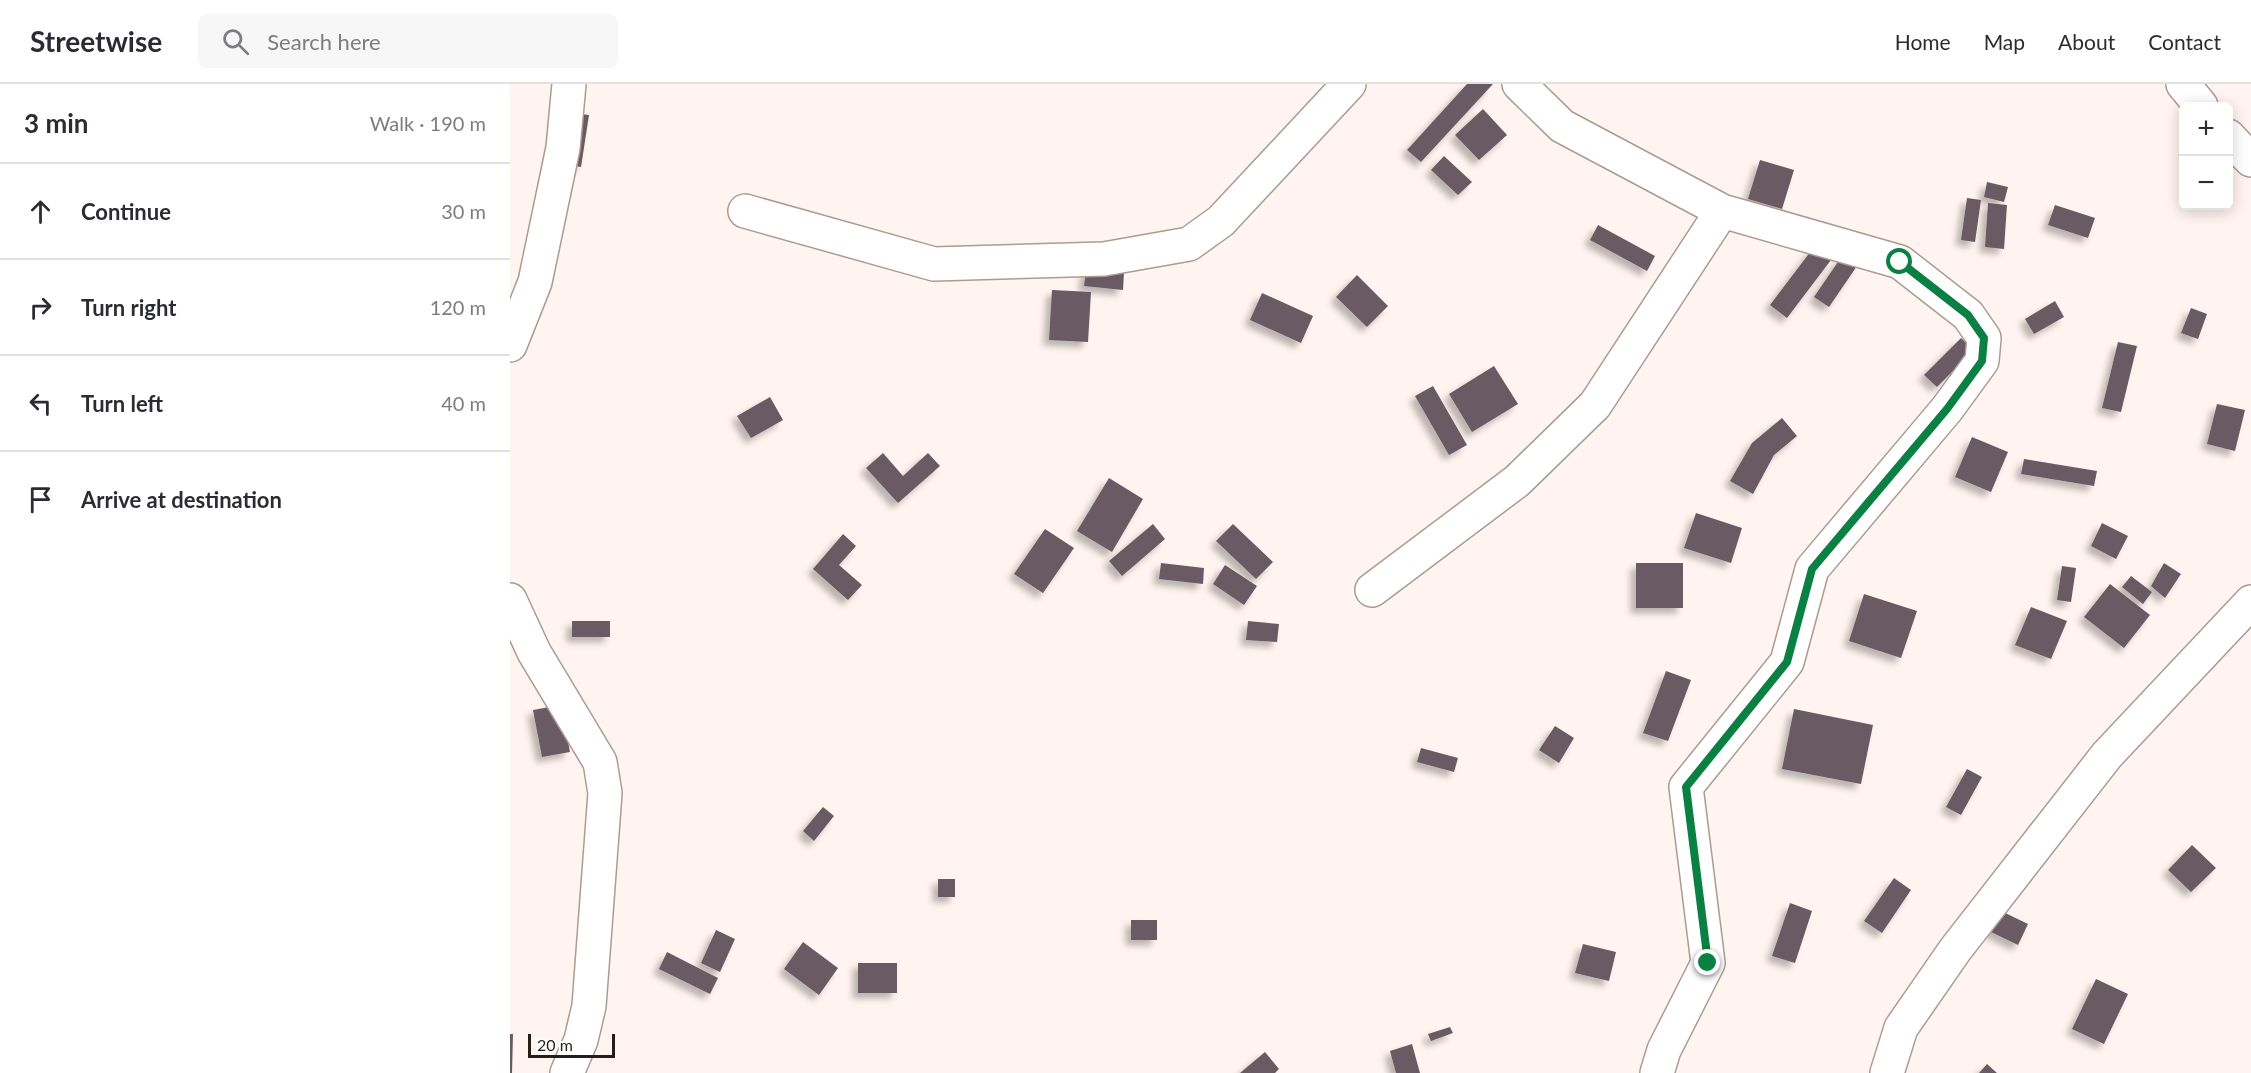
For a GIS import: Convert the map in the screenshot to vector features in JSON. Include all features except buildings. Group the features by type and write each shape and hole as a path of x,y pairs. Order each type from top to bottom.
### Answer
{"street":[{"path":"510,345 535,282 563,148 568,84"},
{"path":"745,211 934,264 1104,259 1189,244 1221,221 1349,84"},
{"path":"1518,84 1562,126 1722,211 1900,262 1968,315 1984,338 1982,361 1954,399 1812,569 1787,662 1686,787 1708,963 1664,1050 1656,1073"},
{"path":"2183,84 2197,102"},
{"path":"2233,140 2251,160"},
{"path":"1372,590 1517,481 1595,405 1722,211"},
{"path":"510,600 534,652 600,762 605,793 589,1006 581,1040 567,1073"},
{"path":"1887,1073 1902,1028 1955,950 2107,755 2251,602"}],"route":[{"path":"1708,963 1686,787 1787,662 1812,569 1947,409 1982,361 1984,338 1968,315 1900,262"}]}
